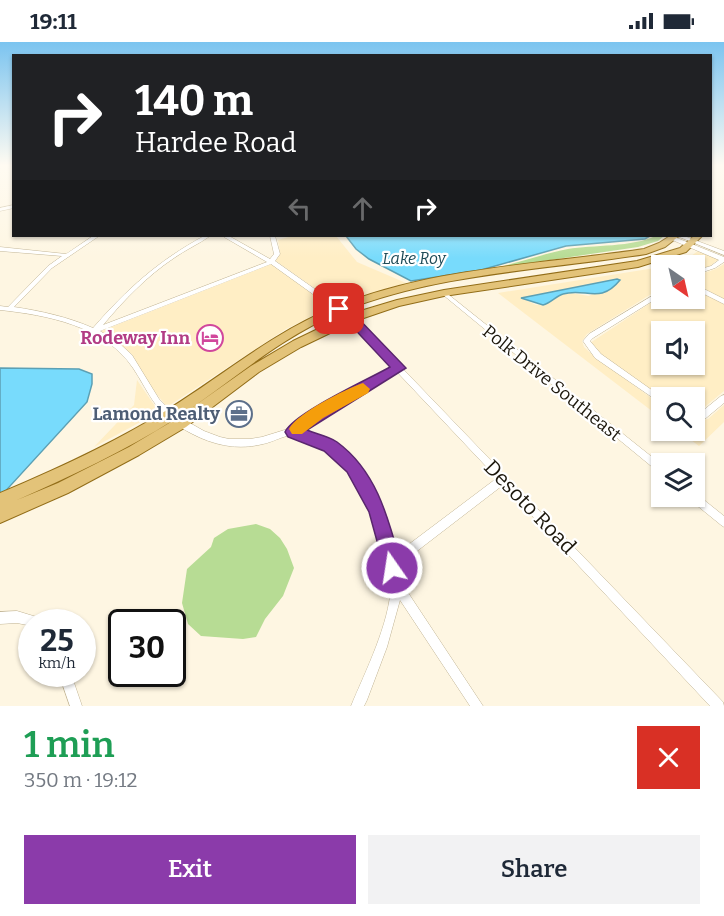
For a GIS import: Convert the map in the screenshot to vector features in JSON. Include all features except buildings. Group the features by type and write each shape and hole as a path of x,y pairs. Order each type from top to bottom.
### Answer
{"main road":[{"path":"175,419 282,337 339,309 386,292 474,275 646,251 674,237"},
{"path":"0,515 175,419 297,344 351,318 397,303 444,293 638,264 667,256 693,241"},
{"path":"444,293 443,287 474,275"},
{"path":"0,500 62,481"}],"street":[{"path":"9,309 65,255 94,237"},
{"path":"94,331 142,277 172,254 205,237"},
{"name":"Desoto Road","path":"228,237 271,261 351,318 719,706"},
{"path":"94,331 271,261 277,254 273,237"},
{"path":"693,241 724,253"},
{"path":"693,241 724,259 705,270"},
{"path":"0,249 65,255"},
{"path":"705,292 724,302"},
{"name":"Polk Drive Southeast","path":"444,293 651,462"},
{"path":"651,299 586,341 587,346 598,356 651,394"},
{"path":"0,308 62,320 94,331 128,356 147,389 175,419 203,435 227,444 264,441 293,432 318,414 399,368"},
{"path":"705,414 724,398"},
{"path":"293,432 336,450 364,483 377,509 396,586 477,706"},
{"path":"357,706 380,651 404,555 503,479"},
{"path":"705,507 724,522"},
{"path":"2,617 18,619"},
{"path":"69,687 76,706"}],"shaded area":[{"path":"288,237 337,237 357,262 406,283 337,304 276,261 280,253 278,240"},
{"path":"698,251 719,259 705,267 705,255 692,255"},
{"path":"271,264 331,307 286,329 167,407 151,387 131,354 101,331"},
{"path":"724,264 724,299 705,289 705,273"},
{"path":"651,269 651,294 587,334 582,341 584,347 595,357 651,398 651,410 498,293","holes":["616,279 589,296 561,294 549,303 536,305 522,298"]},
{"path":"705,294 724,304 724,391 705,407 705,387 651,387 651,390 600,355 590,343 651,303 651,309 705,309"},
{"path":"137,380 159,412 94,447 134,405"},
{"path":"724,405 724,422 705,440 705,420"},
{"path":"692,441 704,441 699,446"}],"green space":[{"path":"663,237 658,241 638,247 496,268 568,249"},
{"path":"256,524 270,529 287,549 294,568 283,596 265,619 256,637 243,639 201,636 188,624 186,609 184,609 182,603 187,569 211,547 214,538 228,529"}],"water":[{"name":"Lake Roy","path":"347,237 648,237 566,246 481,270 411,281 369,259 356,249"},
{"path":"620,280 613,287 599,294 571,292 558,296 543,305 521,298"},
{"path":"0,368 79,369 92,374 92,384 87,402 0,497"}],"slow traffic":[{"path":"297,429 318,414 363,389"}],"place":[{"name":"Rodeway Inn","path":"210,338"},
{"name":"Lamond Realty","path":"239,414"}],"route":[{"path":"339,309 351,318 399,368 318,414 293,432 336,450 353,467 368,489 377,509 392,568"}]}
